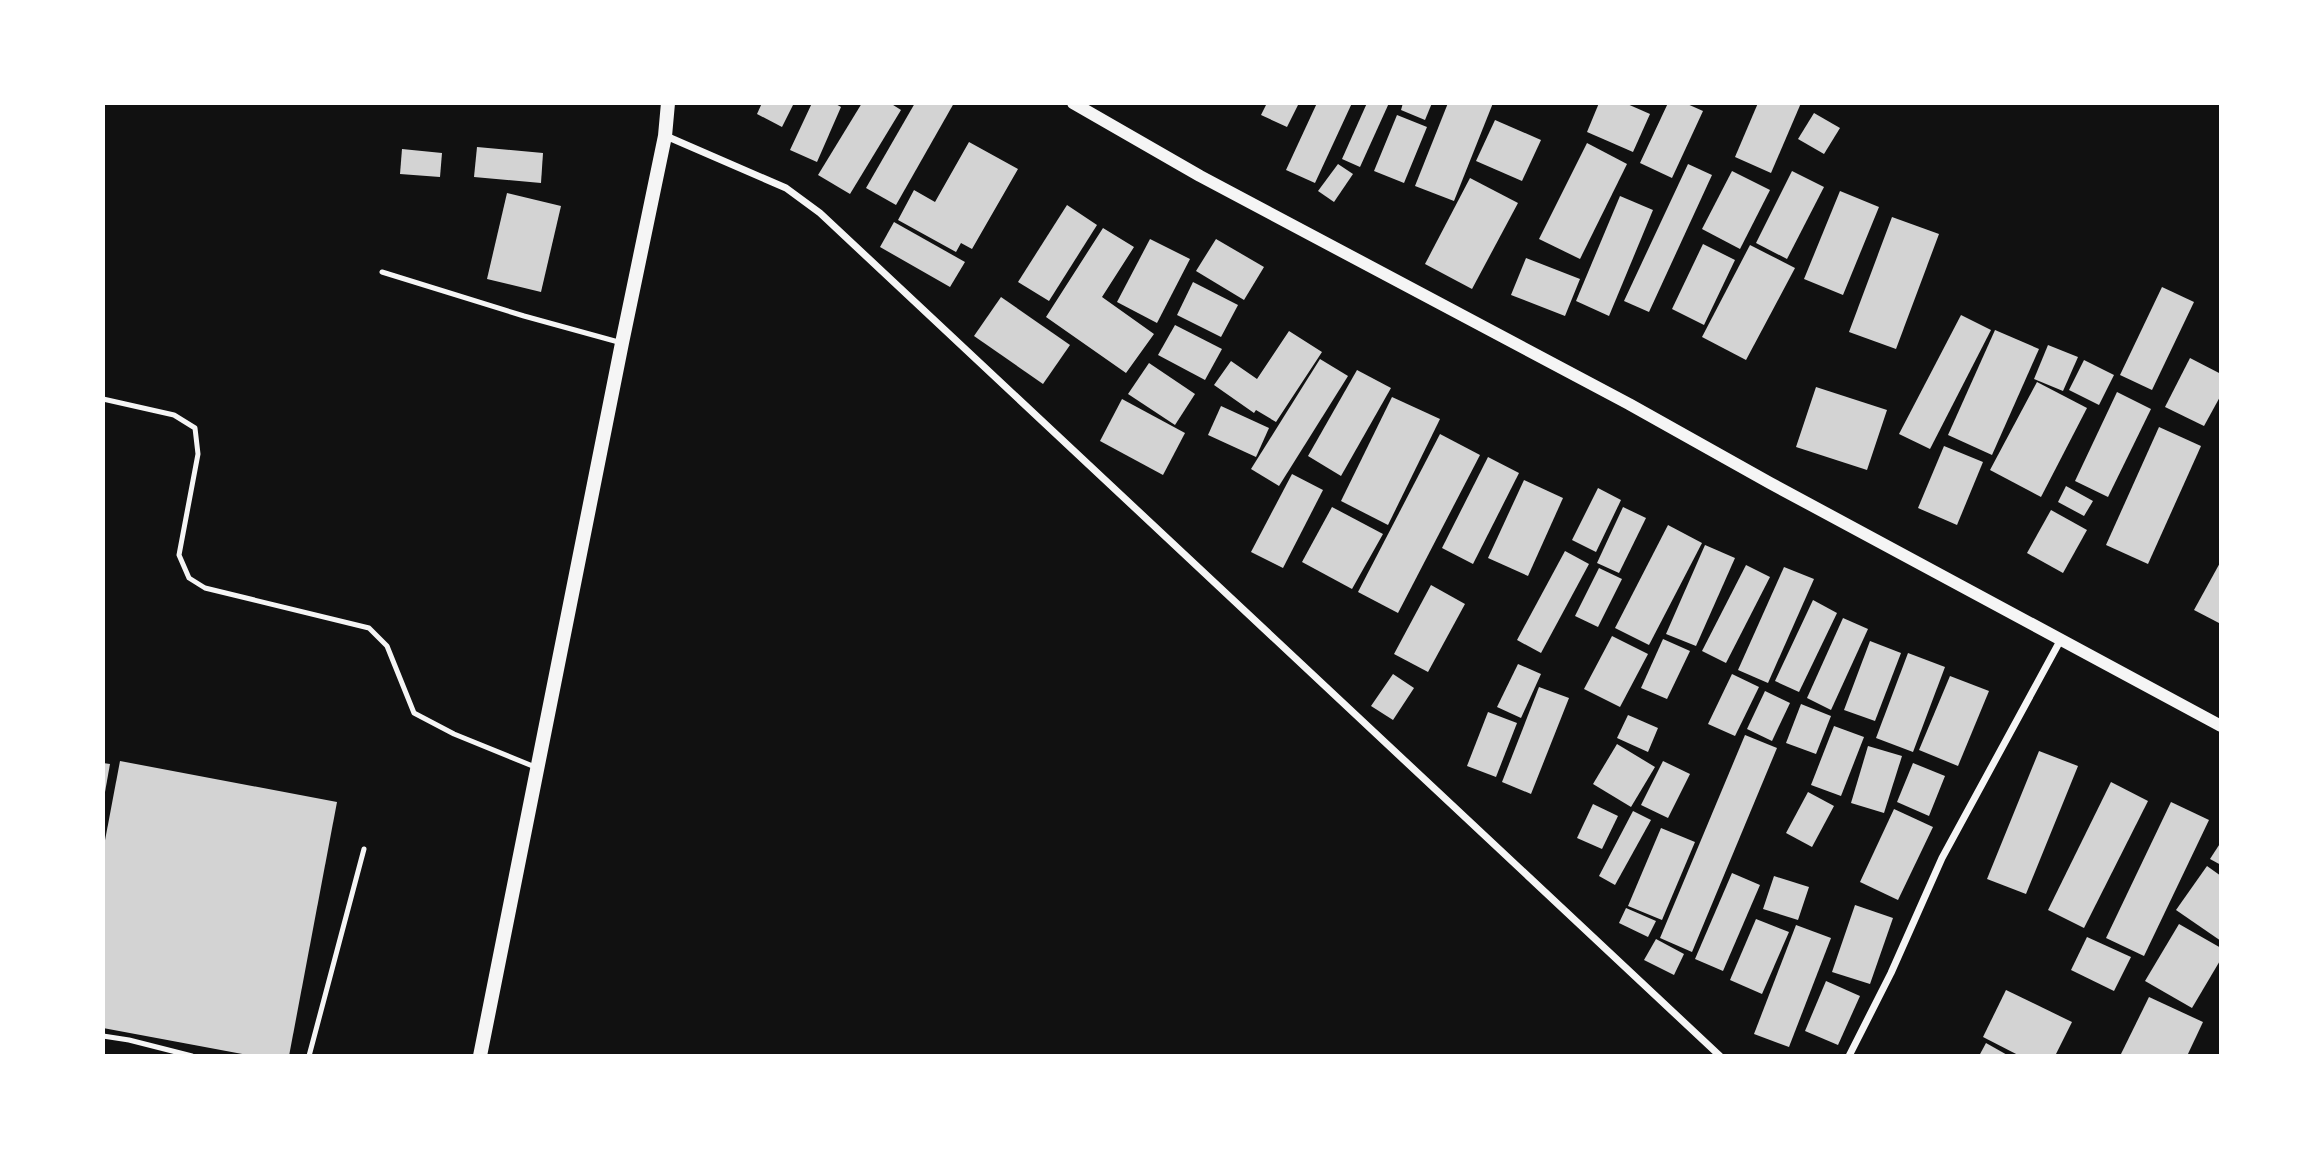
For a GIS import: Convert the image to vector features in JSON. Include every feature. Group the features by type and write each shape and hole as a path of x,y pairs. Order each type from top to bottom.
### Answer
{"main road":[{"path":"480,1056 665,136 668,103"}],"street":[{"path":"1073,103 1212,183 1629,404 1782,490 2221,726"},
{"path":"665,136 786,188 820,212 1720,1056"},
{"path":"1849,1056 1891,973 1942,858 2060,641"}],"lane":[{"path":"382,272 622,343"},
{"path":"103,399 174,415 195,428 198,454 179,555 188,578 205,589 369,628 387,646 414,713 454,734 538,768"},
{"path":"309,1056 364,849"},
{"path":"103,1036 192,1056"}],"building":[{"path":"762,103 794,103 782,127 757,114"},
{"path":"812,103 834,103 841,107 817,162 790,150"},
{"path":"862,103 890,103 901,110 850,194 818,175"},
{"path":"915,103 954,103 896,205 866,188"},
{"path":"1267,103 1299,103 1287,127 1261,115"},
{"path":"1317,103 1352,103 1315,183 1286,170"},
{"path":"1367,103 1389,103 1360,167 1342,159"},
{"path":"1403,103 1432,103 1425,120 1401,110"},
{"path":"1448,103 1493,103 1454,201 1415,186"},
{"path":"1599,103 1625,103 1650,114 1633,152 1587,132"},
{"path":"1668,103 1685,103 1703,111 1672,178 1640,163"},
{"path":"1758,103 1801,103 1771,173 1735,157"},
{"path":"1814,113 1840,128 1824,154 1798,139"},
{"path":"1397,115 1427,127 1404,183 1374,171"},
{"path":"1495,120 1541,140 1522,181 1476,161"},
{"path":"969,142 1018,169 972,249 961,243 956,252 898,220 914,190 935,202"},
{"path":"1587,143 1627,164 1580,259 1539,239"},
{"path":"477,147 543,153 541,183 474,177"},
{"path":"402,149 442,153 440,177 400,174"},
{"path":"1338,164 1353,174 1334,202 1318,191"},
{"path":"1688,164 1712,175 1649,312 1624,301"},
{"path":"1732,171 1770,190 1740,249 1702,229"},
{"path":"1792,171 1824,187 1787,259 1756,243"},
{"path":"1470,178 1518,203 1472,289 1425,264"},
{"path":"1840,191 1879,207 1843,295 1804,279"},
{"path":"507,193 561,206 541,292 487,279"},
{"path":"1620,196 1653,210 1609,316 1576,301"},
{"path":"1067,205 1097,225 1049,301 1018,282"},
{"path":"1892,217 1939,234 1896,349 1849,332"},
{"path":"894,222 965,262 950,287 880,247"},
{"path":"1103,228 1134,247 1102,297 1154,334 1126,373 1046,317"},
{"path":"1150,239 1190,259 1157,323 1117,302"},
{"path":"1216,239 1264,267 1244,300 1196,271"},
{"path":"1703,244 1735,260 1704,325 1672,309"},
{"path":"1750,245 1795,268 1746,360 1702,337"},
{"path":"1526,258 1580,279 1565,316 1511,295"},
{"path":"1193,282 1238,305 1221,337 1177,315"},
{"path":"2162,287 2194,302 2152,390 2120,375"},
{"path":"1001,297 1070,345 1043,384 974,336"},
{"path":"1961,315 1991,330 1930,449 1899,434"},
{"path":"1175,325 1222,349 1205,380 1158,355"},
{"path":"1995,330 2039,349 1992,455 1948,435"},
{"path":"1289,331 1322,352 1276,422 1256,410 1254,413 1214,385 1231,361 1257,379"},
{"path":"2048,345 2078,357 2063,391 2034,379"},
{"path":"2190,358 2221,374 2221,395 2204,426 2165,407"},
{"path":"1320,359 1348,376 1279,486 1251,469"},
{"path":"2084,360 2114,375 2099,405 2069,390"},
{"path":"1149,363 1195,394 1175,425 1128,394"},
{"path":"1357,370 1391,388 1341,476 1308,456"},
{"path":"2037,382 2087,408 2041,497 1990,470"},
{"path":"1816,387 1887,410 1867,470 1796,447"},
{"path":"2117,392 2151,409 2108,497 2075,481"},
{"path":"1392,397 1440,419 1388,525 1341,501"},
{"path":"1122,399 1185,433 1163,475 1100,441"},
{"path":"1221,406 1269,428 1256,457 1208,435"},
{"path":"2159,427 2201,446 2148,564 2106,545"},
{"path":"1440,434 1480,455 1398,613 1358,592"},
{"path":"1944,446 1983,462 1957,525 1918,508"},
{"path":"1488,457 1519,473 1473,564 1442,548"},
{"path":"1292,474 1323,490 1283,568 1251,552"},
{"path":"1524,480 1563,498 1528,576 1488,558"},
{"path":"2066,486 2093,501 2084,516 2058,502"},
{"path":"1598,488 1621,500 1596,552 1572,540"},
{"path":"1332,507 1383,534 1352,589 1302,562"},
{"path":"1623,507 1646,518 1619,573 1597,563"},
{"path":"2051,510 2087,530 2063,573 2027,553"},
{"path":"1668,525 1702,543 1649,645 1615,628"},
{"path":"1705,545 1735,558 1696,646 1666,634"},
{"path":"1565,551 1589,564 1541,653 1517,640"},
{"path":"2221,561 2221,620 2219,623 2194,610"},
{"path":"1746,565 1770,577 1726,663 1702,651"},
{"path":"1784,567 1814,579 1768,683 1738,670"},
{"path":"1599,568 1622,579 1598,627 1575,616"},
{"path":"1431,585 1465,604 1428,672 1394,654"},
{"path":"1813,600 1837,613 1799,692 1775,681"},
{"path":"1843,618 1868,629 1831,710 1807,698"},
{"path":"1612,636 1648,654 1620,707 1584,689"},
{"path":"1663,639 1690,651 1667,699 1641,688"},
{"path":"1870,641 1901,653 1875,721 1844,710"},
{"path":"1908,653 1945,667 1913,752 1876,738"},
{"path":"1518,664 1541,674 1521,718 1497,707"},
{"path":"1393,674 1414,688 1393,720 1371,706"},
{"path":"1732,674 1759,687 1735,736 1708,724"},
{"path":"1950,676 1989,691 1958,766 1919,750"},
{"path":"1539,687 1569,698 1531,794 1502,782"},
{"path":"1765,691 1790,703 1772,741 1747,729"},
{"path":"1801,704 1831,716 1816,754 1786,743"},
{"path":"1488,712 1517,723 1496,777 1467,766"},
{"path":"1628,715 1658,728 1648,752 1617,738"},
{"path":"1834,726 1864,737 1841,796 1811,785"},
{"path":"1745,735 1777,748 1692,952 1660,938"},
{"path":"1617,744 1655,767 1631,807 1593,784"},
{"path":"1868,746 1902,756 1884,813 1851,803"},
{"path":"2039,751 2078,766 2026,894 1987,879"},
{"path":"120,761 337,802 289,1056 253,1056 103,1028 103,851"},
{"path":"1663,761 1690,774 1668,818 1641,805"},
{"path":"103,763 110,764 105,792 103,792"},
{"path":"1913,763 1945,776 1929,816 1897,802"},
{"path":"2111,782 2148,801 2084,928 2048,910"},
{"path":"1808,792 1834,806 1812,847 1786,833"},
{"path":"2171,802 2209,820 2144,956 2106,938"},
{"path":"1593,804 1618,816 1602,849 1577,838"},
{"path":"1894,809 1933,827 1898,900 1860,882"},
{"path":"1633,811 1651,820 1615,885 1599,876"},
{"path":"1661,828 1695,842 1662,920 1628,906"},
{"path":"2221,842 2221,865 2210,859"},
{"path":"2207,866 2221,876 2221,941 2176,910"},
{"path":"1732,873 1760,885 1723,971 1695,959"},
{"path":"1774,876 1809,887 1798,920 1763,909"},
{"path":"1855,905 1893,918 1870,984 1832,972"},
{"path":"1626,908 1656,921 1648,937 1619,923"},
{"path":"1756,919 1789,932 1762,994 1730,980"},
{"path":"2179,924 2221,948 2221,959 2192,1008 2145,981"},
{"path":"1796,925 1831,938 1789,1047 1754,1034"},
{"path":"2087,937 2131,957 2114,991 2071,970"},
{"path":"1656,939 1684,954 1674,975 1644,960"},
{"path":"1826,981 1860,996 1838,1045 1805,1031"},
{"path":"2006,990 2072,1022 2055,1056 2020,1056 1983,1037"},
{"path":"2149,997 2203,1022 2187,1056 2120,1056"},
{"path":"1986,1043 2009,1056 1979,1056"}]}
